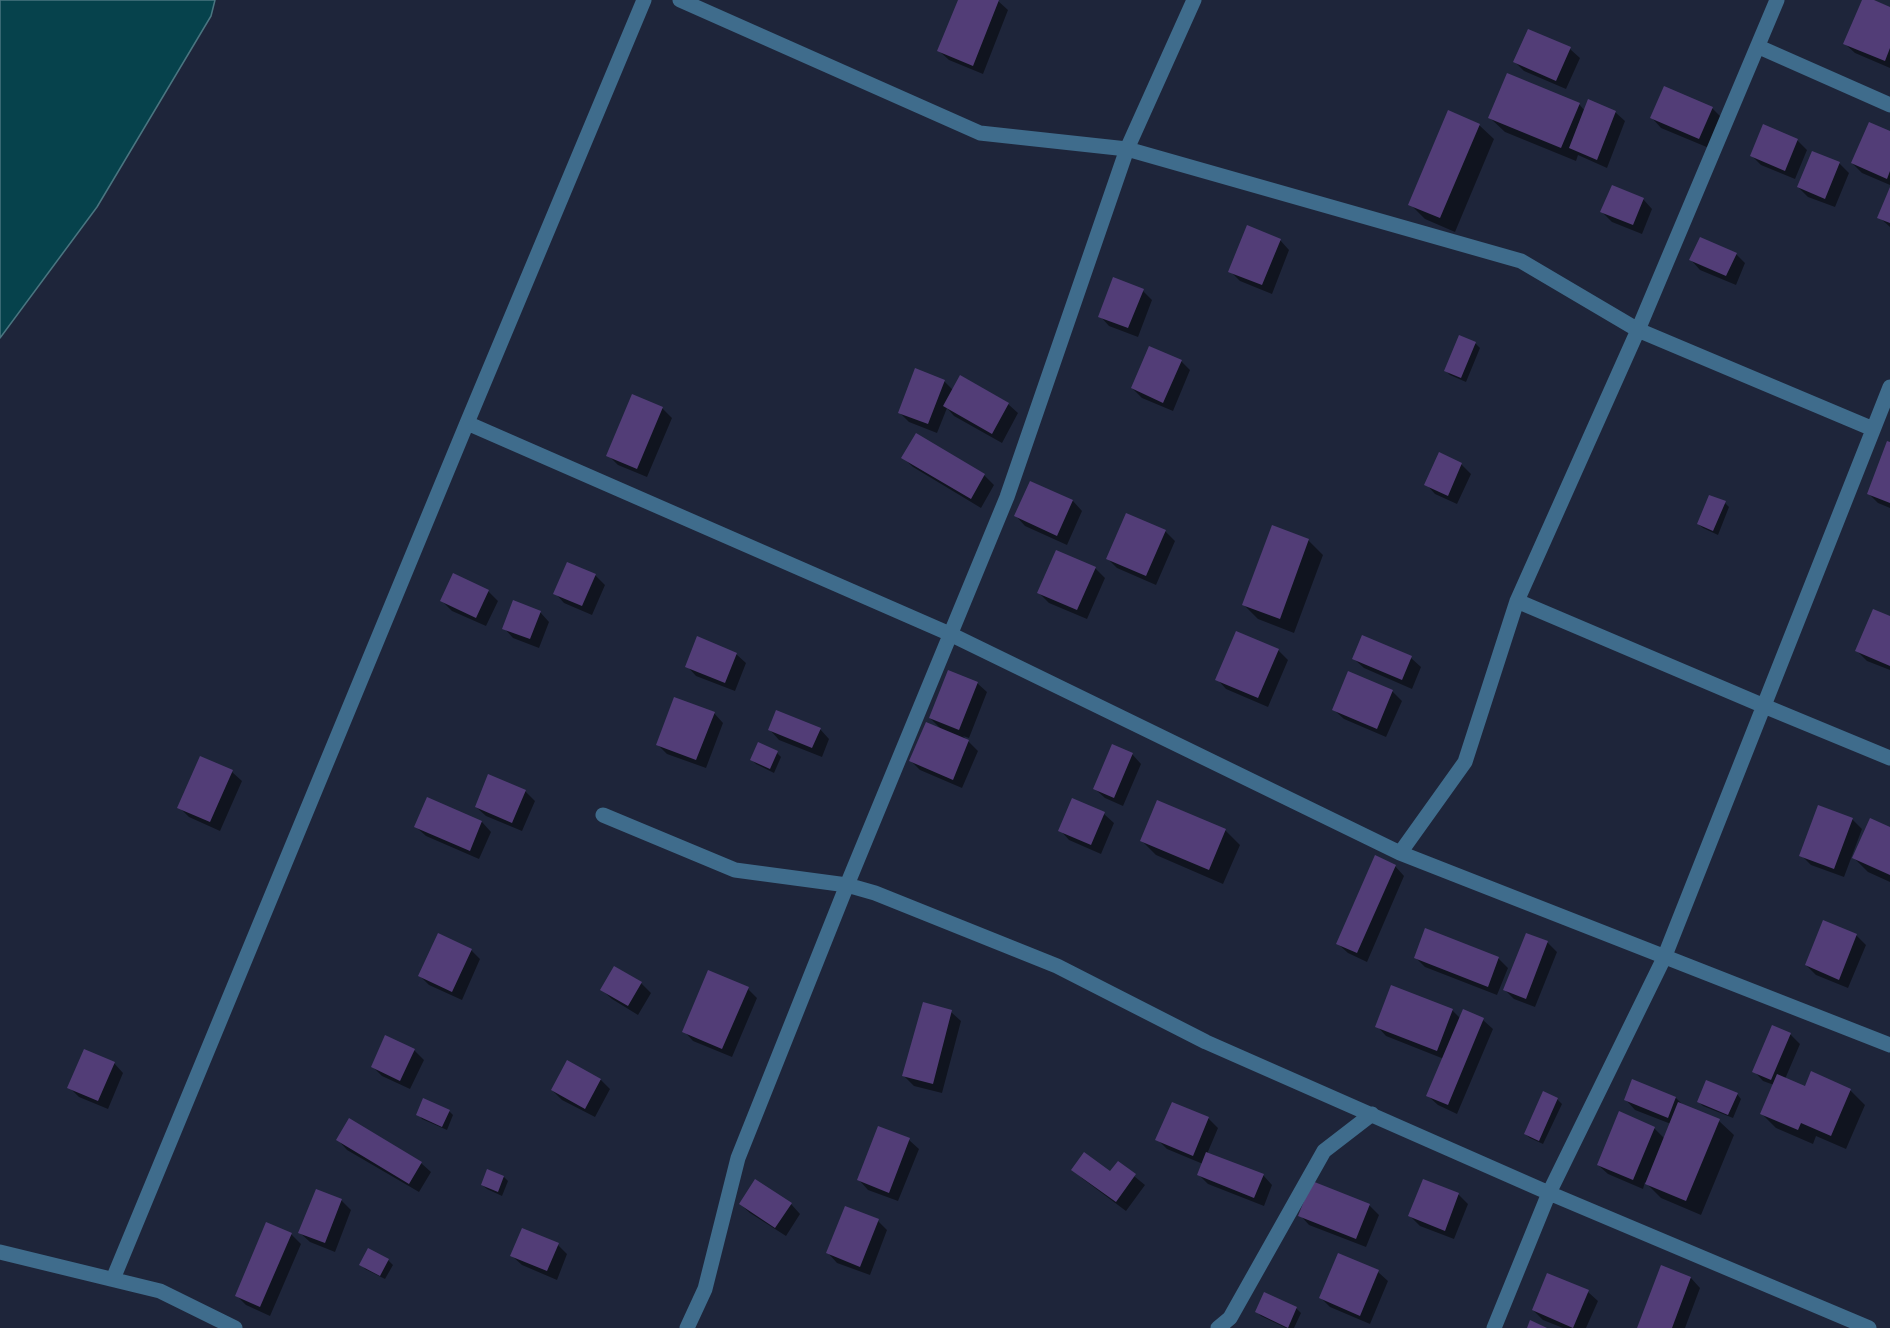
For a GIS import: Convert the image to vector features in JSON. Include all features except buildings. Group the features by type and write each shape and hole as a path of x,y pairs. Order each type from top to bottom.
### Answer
{"street":[{"path":"113,1280 644,0"},
{"path":"680,0 980,133 1127,149 1521,261 1638,330 1873,429"},
{"path":"687,1328 705,1288 738,1158 847,885 1007,497 1127,149 1194,0"},
{"path":"1400,853 1465,762 1517,601 1638,330 1778,0"},
{"path":"1759,47 1890,105"},
{"path":"1494,1328 1549,1193 1664,958 1890,387"},
{"path":"467,423 950,634 1400,853 1890,1045"},
{"path":"1517,601 1890,758"},
{"path":"603,815 735,870 847,885 875,893 1057,966 1206,1042 1549,1193 1869,1328"},
{"path":"1218,1328 1230,1317 1324,1151 1372,1114"},
{"path":"0,1252 160,1291 236,1328"}],"shaded area":[{"path":"0,0 215,0 211,16 97,207 0,338"}]}
